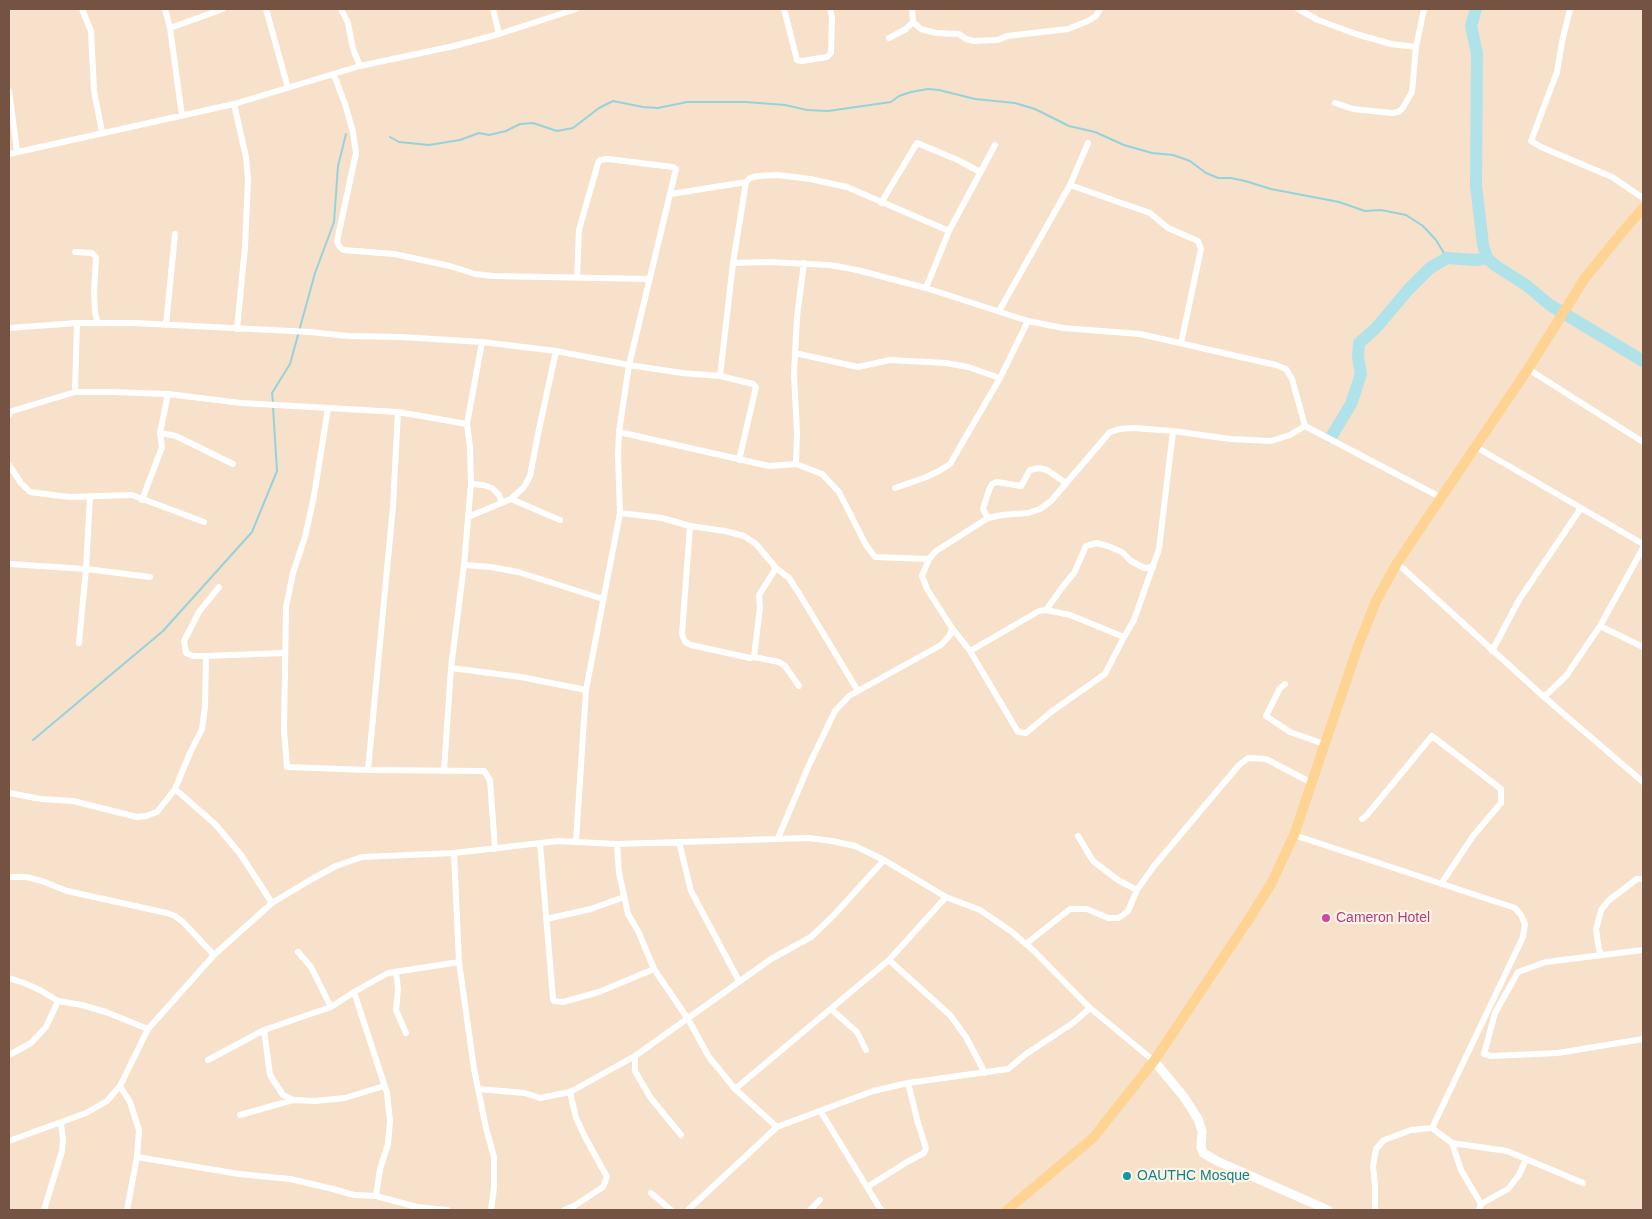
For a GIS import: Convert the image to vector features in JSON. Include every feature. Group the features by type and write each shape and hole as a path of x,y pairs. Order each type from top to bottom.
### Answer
{"main road":[{"path":"1007,1210 1093,1138 1154,1061 1247,922 1271,884 1294,835 1357,649 1376,601 1396,563 1528,369 1585,278 1643,208"}],"street":[{"path":"82,9 91,31 94,91 102,132"},
{"path":"166,9 182,116"},
{"path":"170,28 224,9"},
{"path":"266,9 288,88"},
{"path":"341,9 348,22 353,49 360,66"},
{"path":"493,9 499,34"},
{"path":"9,154 234,104 360,66 454,46 499,34 572,9"},
{"path":"784,9 797,60 802,61 827,57 831,53 832,17 830,9"},
{"path":"912,9 913,22 921,29 936,33 958,34 974,41 998,40 1008,36 1068,29 1088,21 1096,16 1100,9"},
{"path":"1298,9 1318,20 1356,34 1391,44 1416,47"},
{"path":"1336,103 1353,109 1392,114 1402,109 1412,92 1416,47 1424,9"},
{"path":"1570,9 1557,72 1531,141 1612,177 1643,198"},
{"path":"888,38 906,29 913,22"},
{"path":"334,75 348,113 356,153 337,241 343,250 394,254 450,266 475,274 493,276 650,279"},
{"path":"9,90 11,127 17,151"},
{"path":"234,104 246,157 248,179 246,247 237,329"},
{"path":"881,203 917,143 958,160 980,172"},
{"path":"999,311 1070,185 1088,143"},
{"path":"926,288 949,231 995,145"},
{"path":"576,278 579,230 600,160 608,159 673,167 676,169 677,173 630,365 619,432 620,513 586,690 576,841"},
{"path":"671,194 746,182 750,178 758,176 778,175 810,179 847,187 949,231"},
{"path":"720,376 733,263 746,182"},
{"path":"1070,185 1150,213 1168,228 1198,241 1201,249 1181,343"},
{"path":"166,325 175,234"},
{"path":"75,252 92,253 96,257 94,291 95,313 98,323"},
{"path":"733,263 804,263 857,270 926,288 1028,321 1063,328 1140,334 1276,365 1286,369 1292,379 1305,426 1440,497"},
{"path":"796,464 797,432 794,374 797,317 804,263"},
{"path":"895,488 924,478 950,464 1000,378 1028,321"},
{"path":"74,392 77,323"},
{"path":"9,328 77,323 135,323 482,342 556,351 682,373 720,376 753,384 756,387 739,460"},
{"path":"444,770 451,668 464,565 471,484 467,424 482,342"},
{"path":"468,517 511,499 524,487 530,476 556,351"},
{"path":"795,353 858,367 890,360 946,363 968,367 1000,378"},
{"path":"1528,369 1643,442"},
{"path":"9,415 9,412 74,392 168,394 279,405 398,412 467,424"},
{"path":"142,500 162,447 160,433 168,394"},
{"path":"328,408 314,496 305,537 293,573 286,607 284,730 287,767 484,771 490,780 496,849"},
{"path":"368,770 394,506 398,412"},
{"path":"1173,431 1159,550 1134,620 1105,674 1051,712 1026,733 1018,732 970,651 952,628 927,589 922,576 929,559 936,551 988,518 1028,513 1040,509 1051,501 1110,432 1134,428 1173,431 1230,439 1271,441 1290,435 1305,426"},
{"path":"619,432 769,466 796,464 822,474 840,492 866,545 874,557 929,559"},
{"path":"160,433 176,436 233,464"},
{"path":"1476,447 1643,544"},
{"path":"9,465 21,483 30,492 69,497 132,495 204,522"},
{"path":"988,518 983,509 992,484 997,482 1021,486 1030,470 1039,468 1047,470 1066,483"},
{"path":"471,484 492,488 499,495 502,503"},
{"path":"79,643 90,496"},
{"path":"511,499 560,520"},
{"path":"1492,651 1519,600 1581,508"},
{"path":"620,513 662,518 690,526 725,531 744,536 756,544 776,568 789,578 858,691"},
{"path":"690,526 682,634 686,642 692,646 779,662 785,666 799,686"},
{"path":"1046,610 1074,573 1086,546 1097,543 1108,546 1122,552 1144,568 1153,567"},
{"path":"1544,697 1566,676 1600,626 1643,548"},
{"path":"1396,563 1492,651 1643,782"},
{"path":"9,564 86,569 150,576"},
{"path":"464,565 518,572 604,599"},
{"path":"754,657 760,607 759,595 776,568"},
{"path":"219,587 199,612 184,641 186,653 193,656 206,656 284,653"},
{"path":"970,651 1039,611 1046,610 1070,615 1124,637"},
{"path":"1600,626 1643,646"},
{"path":"778,838 835,711 849,696 941,645 950,635 952,628"},
{"path":"9,793 41,799 73,801 137,817 157,812 175,789 190,752 202,729 205,707 206,656"},
{"path":"451,668 521,677 586,690"},
{"path":"1285,684 1280,688 1266,716 1290,732 1324,744"},
{"path":"1362,819 1367,816 1432,736 1501,789 1501,803 1473,836 1441,884"},
{"path":"1027,943 1070,909 1087,909 1108,918 1119,918 1128,911 1137,890 1154,866 1239,765 1248,758 1266,759 1312,783"},
{"path":"175,789 215,824 241,856 272,903"},
{"path":"1294,835 1514,908 1521,915 1525,924 1523,937 1432,1128"},
{"path":"1078,836 1093,861 1118,880 1137,890"},
{"path":"9,1141 86,1113 107,1101 120,1086 148,1029 214,955 272,903 336,866 362,857 454,853 540,843 576,841 617,844 809,838 855,846 884,860 946,897 980,910 1027,943 1090,1008 1154,1061 1184,1097 1198,1119 1202,1131 1202,1151 1207,1156 1328,1210"},
{"path":"679,842 691,891 739,981"},
{"path":"540,843 554,1001 563,1002 599,992 654,969"},
{"path":"617,844 619,873 628,914 638,931 654,969 688,1019 709,1057 735,1089 777,1126"},
{"path":"454,853 459,962 478,1089 494,1157 494,1188 491,1210"},
{"path":"478,1089 525,1093 540,1098 570,1092 635,1056 771,959 811,937 834,915 884,860"},
{"path":"9,877 26,877 67,891 175,916 202,940 214,955"},
{"path":"1601,955 1596,930 1602,910 1608,901 1637,879 1643,880"},
{"path":"546,919 624,897"},
{"path":"735,1089 889,960 946,897"},
{"path":"1643,950 1546,962 1518,972 1495,1014 1484,1054 1491,1056 1558,1053 1643,1039"},
{"path":"298,952 311,967 331,1007"},
{"path":"889,960 950,1015 966,1037 985,1073"},
{"path":"208,1060 264,1030 331,1007 388,973 459,962"},
{"path":"396,972 398,989 396,1010 406,1033"},
{"path":"9,978 40,990 58,1001 106,1012 148,1029"},
{"path":"354,992 387,1093 390,1121 388,1144 380,1169 376,1196"},
{"path":"9,1054 31,1043 46,1026 58,1001"},
{"path":"688,1210 777,1126 821,1112 873,1091 908,1083 1008,1070 1026,1054 1073,1023 1090,1008"},
{"path":"831,1009 857,1032 866,1050"},
{"path":"264,1030 270,1075 283,1095 293,1100"},
{"path":"635,1056 635,1071 646,1091 681,1135"},
{"path":"867,1186 924,1153 926,1148 908,1083"},
{"path":"120,1086 130,1102 139,1130 137,1158 127,1210"},
{"path":"240,1115 293,1100 315,1101 345,1098 384,1086"},
{"path":"564,1210 574,1206 603,1186 607,1177 576,1118 570,1092"},
{"path":"821,1112 881,1210"},
{"path":"44,1210 62,1151 61,1123"},
{"path":"1375,1210 1373,1166 1376,1150 1384,1140 1411,1130 1432,1128 1452,1143 1507,1151 1583,1183"},
{"path":"1452,1143 1461,1170 1480,1207 1508,1189 1519,1175 1526,1159"},
{"path":"137,1158 290,1179 354,1195 376,1196 417,1208 447,1210"},
{"path":"651,1193 671,1210"},
{"path":"810,1210 820,1200"}],"shaded area":[{"path":"9,9 1643,9 1643,1210 9,1210"}],"waterway":[{"path":"1476,9 1471,26 1477,54 1476,185 1483,245 1487,258 1526,285 1550,305 1643,361"},
{"path":"390,137 399,142 429,145 460,140 479,133 489,135 506,131 520,124 533,123 557,131 573,128 599,108 613,101 658,108 687,102 746,102 828,111 891,102 899,96 911,92 928,89 939,90 975,99 1015,103 1035,109 1069,126 1095,132 1124,145 1152,153 1173,155 1190,161 1206,173 1218,178 1231,178 1271,189 1339,202 1365,211 1381,210 1406,215 1423,226 1436,240 1447,258"},
{"path":"273,402 272,393 290,364 315,273 334,222 338,166 346,134"},
{"path":"1331,437 1351,404 1361,374 1358,357 1359,343 1376,328 1408,290 1430,268 1447,258 1476,260 1487,258"},
{"path":"33,740 163,631 252,532 277,471 273,407"}],"place":[{"name":"Cameron Hotel","path":"1326,918"},
{"name":"OAUTHC Mosque","path":"1127,1176"}]}
